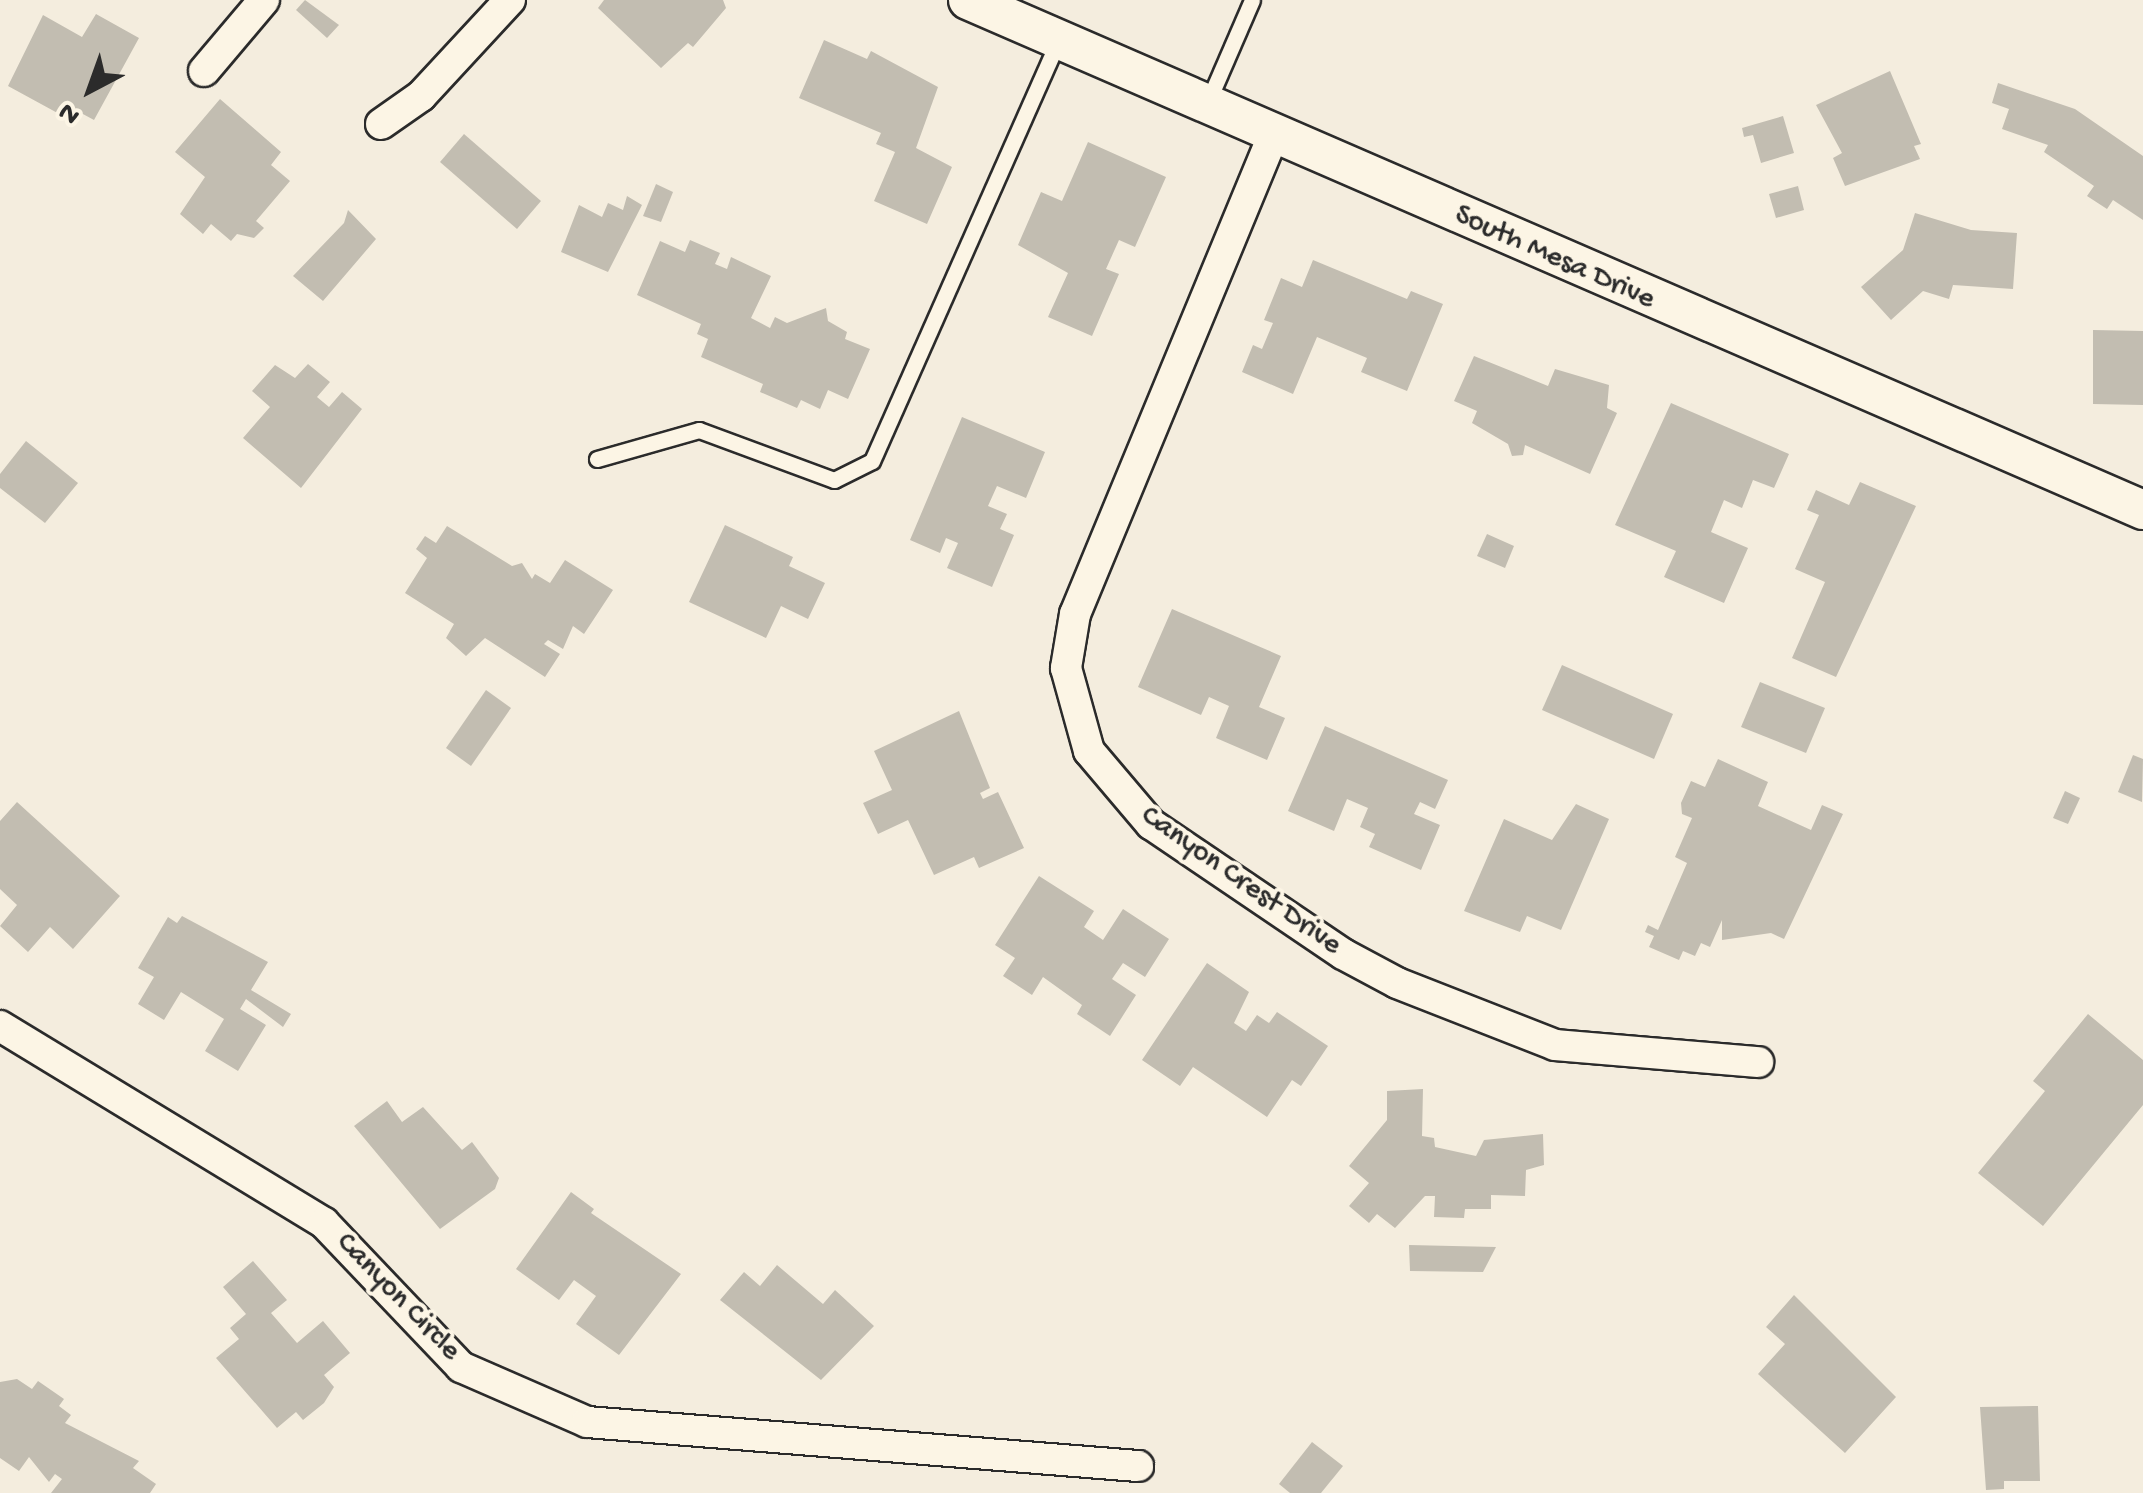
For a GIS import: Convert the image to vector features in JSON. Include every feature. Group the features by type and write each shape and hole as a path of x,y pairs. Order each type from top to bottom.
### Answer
{"street":[{"path":"204,71 264,0"},
{"path":"382,124 420,96 510,0"},
{"name":"South Mesa Drive","path":"968,0 1273,136 2143,510"},
{"name":"Canyon Crest Drive","path":"1273,136 1075,614 1066,668 1089,751 1151,824 1344,954 1397,982 1506,1031 1554,1044 1758,1062"},
{"name":"Canyon Circle","path":"0,1026 324,1222 462,1366 587,1422 1138,1466"}],"lane":[{"path":"1208,104 1252,0"},
{"path":"597,460 699,430 834,480 872,461 1059,40"}],"building":[{"path":"305,0 339,25 327,38 296,10"},
{"path":"604,0 723,0 726,8 693,47 688,43 661,68 598,8"},
{"path":"96,14 139,38 94,120 68,106 63,116 8,86 43,15 82,37"},
{"path":"824,40 867,59 871,51 938,87 916,148 952,167 927,224 874,201 895,152 876,144 881,133 799,98"},
{"path":"1890,71 1921,144 1914,146 1920,159 1845,186 1833,158 1842,153 1816,105"},
{"path":"1998,83 2075,109 2143,156 2143,220 2113,200 2107,209 2087,196 2094,186 2044,152 2048,145 2002,129 2009,109 1992,103"},
{"path":"220,99 281,152 271,165 290,181 256,221 264,228 254,238 237,234 231,241 211,224 203,234 180,214 205,177 175,152"},
{"path":"1783,116 1794,153 1761,163 1753,135 1744,137 1742,128"},
{"path":"464,134 541,201 517,229 440,162"},
{"path":"1088,142 1166,177 1135,247 1119,240 1106,269 1119,274 1092,336 1048,317 1068,273 1018,245 1041,192 1062,201"},
{"path":"656,184 673,192 661,222 643,216"},
{"path":"1798,186 1804,210 1776,218 1769,194"},
{"path":"627,196 642,205 608,272 561,252 579,205 602,217 608,203 623,210"},
{"path":"348,210 376,239 323,301 293,276 344,223"},
{"path":"1915,213 1971,230 2017,233 2013,289 1953,285 1949,299 1923,291 1891,320 1861,287 1903,250"},
{"path":"690,240 720,253 715,264 727,269 731,257 771,276 751,318 770,328 775,317 787,323 826,308 828,321 847,332 845,339 870,349 848,399 828,390 820,409 801,400 797,408 760,392 763,384 701,357 708,339 697,334 701,324 637,295 660,241 685,252"},
{"path":"1313,260 1407,299 1411,291 1443,304 1407,391 1361,372 1367,358 1317,337 1293,394 1242,372 1253,345 1262,349 1273,323 1264,320 1281,278 1302,287"},
{"path":"2093,330 2143,331 2143,405 2093,404"},
{"path":"1474,356 1548,386 1555,369 1609,385 1607,408 1617,413 1590,474 1525,445 1523,455 1512,456 1508,444 1472,423 1477,411 1454,401"},
{"path":"308,364 330,382 317,397 329,407 342,392 362,409 301,488 243,438 270,407 252,391 275,365 295,378"},
{"path":"1671,403 1789,454 1774,488 1753,480 1742,508 1724,500 1711,532 1748,548 1724,603 1664,577 1676,551 1615,525"},
{"path":"962,417 1045,452 1026,498 997,486 988,506 1007,514 1000,529 1014,535 992,587 947,568 958,543 946,538 940,553 910,540"},
{"path":"26,441 78,483 45,523 0,488 0,474"},
{"path":"1860,482 1916,506 1836,677 1792,658 1825,582 1795,569 1819,515 1807,510 1816,490 1849,505"},
{"path":"725,525 793,557 789,566 825,583 808,619 781,606 766,638 689,602"},
{"path":"447,526 512,566 522,563 532,579 535,574 550,583 565,560 613,590 584,634 573,626 563,649 548,640 544,644 560,654 545,677 485,638 466,656 446,638 454,624 405,593 427,558 416,549 425,536 436,543"},
{"path":"1487,534 1514,546 1505,568 1477,556"},
{"path":"1172,609 1281,656 1259,707 1285,718 1267,760 1216,738 1229,706 1209,697 1201,715 1138,687"},
{"path":"1562,665 1673,714 1654,759 1542,710"},
{"path":"1760,682 1825,708 1806,753 1741,727"},
{"path":"486,690 511,708 471,766 446,748"},
{"path":"959,711 990,788 980,793 983,799 998,792 1024,848 979,868 974,857 934,875 908,820 878,834 863,803 892,790 874,751"},
{"path":"1325,726 1448,780 1435,809 1420,802 1414,814 1440,825 1421,870 1369,847 1375,834 1360,827 1368,808 1347,799 1334,831 1288,811"},
{"path":"2133,755 2143,759 2142,802 2118,792"},
{"path":"1718,759 1768,782 1758,806 1811,830 1822,805 1843,814 1784,939 1771,933 1722,940 1722,920 1710,947 1701,943 1695,956 1683,951 1679,960 1649,947 1654,936 1645,932 1648,925 1658,930 1687,863 1675,857 1692,818 1682,814 1681,803 1691,781 1705,787"},
{"path":"2065,791 2080,798 2068,824 2053,818"},
{"path":"17,802 120,896 73,949 50,927 28,952 0,926 17,905 0,889 0,821"},
{"path":"1576,804 1609,819 1561,930 1527,916 1520,932 1464,911 1504,819 1552,840"},
{"path":"1039,876 1094,911 1084,927 1103,940 1123,909 1169,939 1145,977 1123,963 1112,979 1136,995 1110,1036 1077,1014 1082,1005 1043,977 1032,995 1003,976 1015,958 995,945"},
{"path":"182,916 268,962 251,990 291,1014 283,1027 246,999 240,1009 266,1025 238,1071 205,1051 224,1019 181,992 164,1020 138,1004 154,977 138,968 168,917 177,923"},
{"path":"1207,963 1249,992 1234,1023 1246,1031 1257,1015 1269,1023 1277,1012 1328,1046 1301,1086 1292,1080 1267,1117 1193,1067 1180,1086 1142,1060"},
{"path":"2088,1014 2143,1060 2143,1105 2043,1226 1978,1173 2045,1091 2033,1081"},
{"path":"1423,1089 1422,1136 1434,1138 1435,1147 1476,1156 1484,1140 1543,1134 1544,1165 1526,1170 1525,1196 1491,1195 1491,1209 1465,1209 1464,1218 1434,1217 1435,1196 1425,1196 1395,1228 1377,1214 1369,1223 1349,1206 1369,1183 1349,1166 1387,1120 1387,1091"},
{"path":"387,1101 402,1122 423,1107 462,1150 472,1142 499,1178 495,1189 440,1229 354,1126"},
{"path":"571,1192 594,1209 591,1213 681,1274 619,1355 576,1324 596,1296 574,1280 559,1300 516,1269"},
{"path":"1409,1245 1496,1247 1483,1272 1410,1271"},
{"path":"253,1261 287,1300 271,1313 297,1343 323,1321 350,1353 324,1375 334,1387 324,1403 303,1420 296,1412 277,1428 216,1358 239,1339 230,1328 246,1314 223,1287"},
{"path":"777,1265 823,1304 835,1290 874,1326 821,1380 720,1300 744,1272 760,1286"},
{"path":"1794,1295 1896,1397 1845,1453 1758,1374 1785,1344 1766,1327"},
{"path":"17,1379 32,1389 38,1381 64,1399 59,1406 71,1415 65,1423 139,1461 133,1468 156,1484 150,1493 51,1493 62,1479 55,1474 49,1482 29,1457 19,1471 0,1458 0,1382"},
{"path":"2038,1406 2040,1481 2004,1481 2004,1489 1986,1490 1980,1407"},
{"path":"1312,1442 1343,1466 1321,1493 1290,1493 1279,1484"}]}
